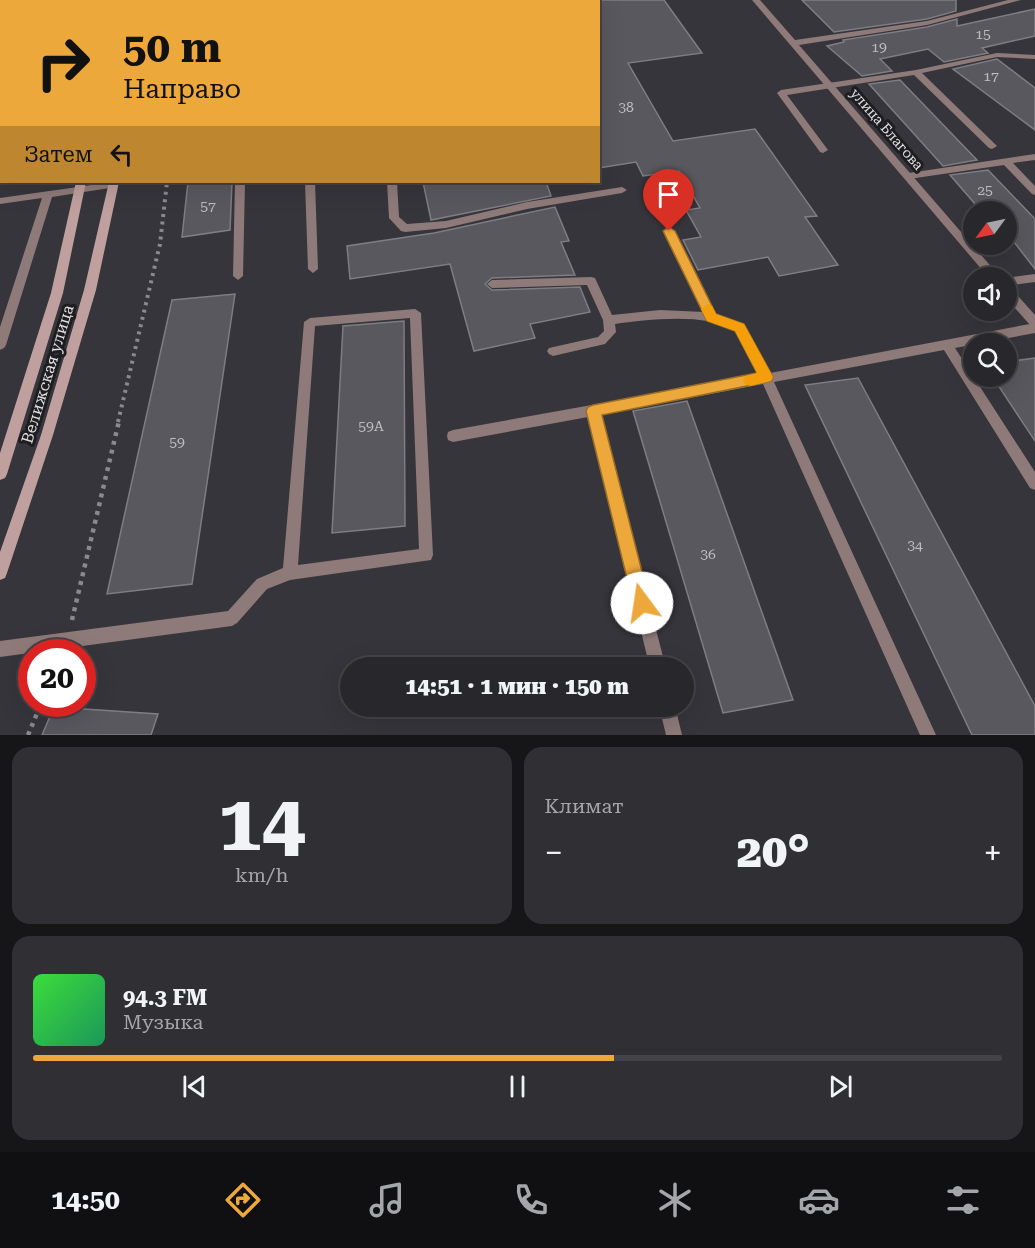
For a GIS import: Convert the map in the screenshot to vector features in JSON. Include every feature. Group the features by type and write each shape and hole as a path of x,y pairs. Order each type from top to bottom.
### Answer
{"main road":[{"name":"Велижская улица","path":"0,573 47,435 90,290 113,183"},
{"name":"Велижская улица","path":"0,474 4,450 57,293 81,186"}],"street":[{"name":"улица Благова","path":"756,0 987,267"},
{"path":"794,43 927,23 1017,0"},
{"path":"823,150 781,93 916,72 996,55 1035,57"},
{"path":"916,72 992,146"},
{"path":"909,176 1035,157"},
{"path":"1005,160 1035,192"},
{"path":"0,201 48,194 81,186 113,183"},
{"path":"238,276 240,183"},
{"path":"310,183 313,269"},
{"path":"392,183 394,218 405,228 421,229 486,217 512,208 622,190"},
{"path":"0,345 48,194"},
{"path":"669,231 712,318"},
{"path":"1017,280 1035,278"},
{"path":"492,284 591,281 609,320 610,332 601,341 553,351"},
{"path":"453,436 947,345 1035,326 1017,304"},
{"path":"88,639 232,618 262,584 290,573 426,555 415,313 310,322 290,573"},
{"path":"609,320 660,314 712,318 739,328 766,377 927,735"},
{"path":"947,345 1035,484"},
{"path":"593,411 655,657"},
{"path":"0,649 18,647"},
{"path":"670,717 674,735"}],"path":[{"path":"68,639 160,244 167,183"},
{"path":"28,735 36,717"}],"building":[{"path":"600,0 664,0 702,53 628,63 673,141 755,129 817,216 805,217 838,265 779,276 768,257 698,270 683,240 701,237 686,210 700,208 679,171 643,176 636,162 600,168"},
{"path":"802,0 956,0 956,11 927,19 834,32"},
{"path":"1035,9 1035,36 982,48 988,53 944,62 928,49 880,59 892,71 862,76 827,46 844,42 843,40 927,27 957,19 957,26"},
{"path":"997,59 1035,88 1035,130 953,69"},
{"path":"900,80 977,160 943,166 869,84"},
{"path":"988,170 1035,219 1035,269 1017,246 1017,201 972,201 950,175"},
{"path":"188,183 232,183 230,230 182,237"},
{"path":"423,183 546,183 551,196 431,220"},
{"path":"555,207 569,241 561,242 575,275 492,278 485,284 492,290 580,287 590,312 530,324 535,338 474,351 450,264 350,279 347,246 434,233"},
{"path":"235,294 192,584 107,594 172,300"},
{"path":"404,321 405,526 332,533 343,326"},
{"path":"1035,358 1035,441 999,387 1017,387 1017,360"},
{"path":"858,378 1035,706 1035,735 972,735 805,385"},
{"path":"687,401 793,700 723,713 633,411"},
{"path":"96,710 158,714 151,735 42,735 50,717 96,717"}],"slow traffic":[{"path":"708,309 712,318 739,328 753,350 766,377 750,380"}],"route":[{"path":"642,603 593,411 766,377 739,328 712,318 669,231"}]}
